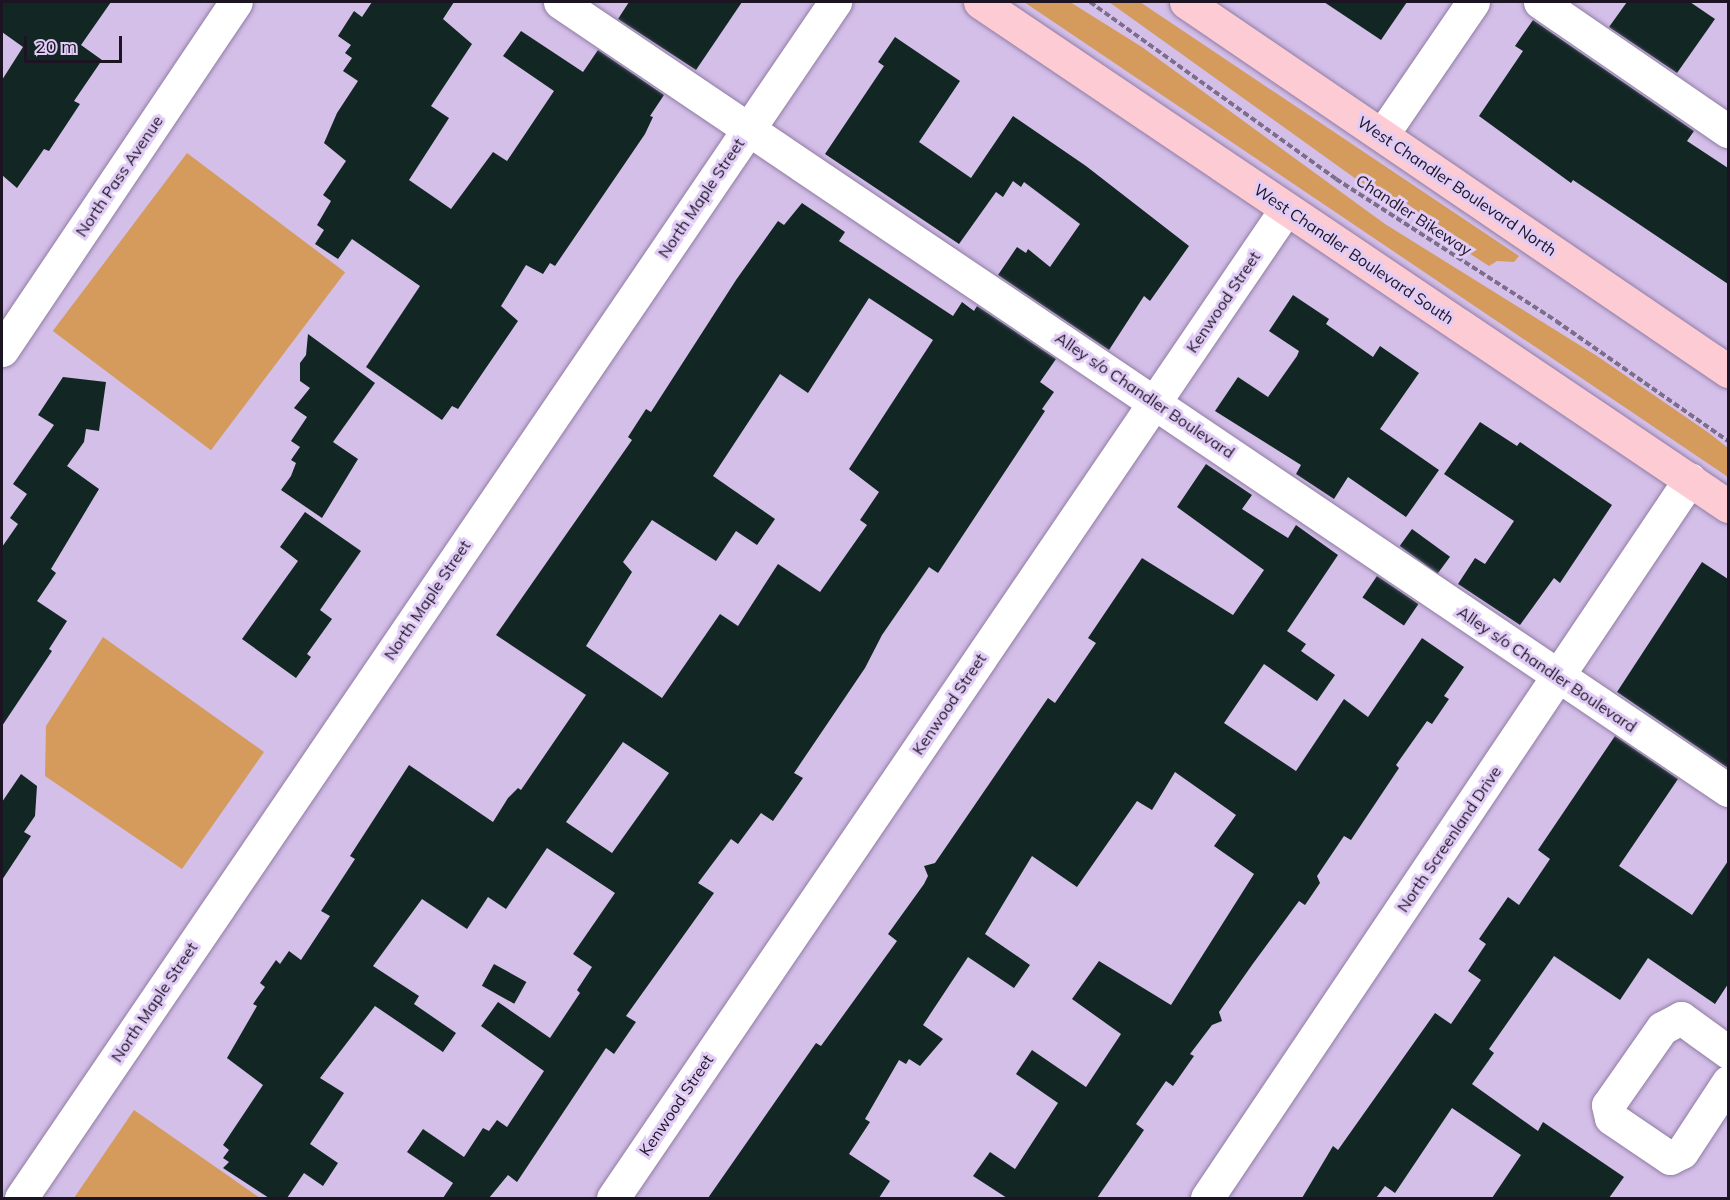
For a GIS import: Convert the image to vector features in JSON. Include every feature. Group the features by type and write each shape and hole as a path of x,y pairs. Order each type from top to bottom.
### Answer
{"main road":[{"name":"West Chandler Boulevard South","path":"980,2 1728,506"},
{"name":"West Chandler Boulevard North","path":"1186,2 1728,371"}],"street":[{"name":"North Pass Avenue","path":"2,351 237,2"},
{"name":"Alley s/o Chandler Boulevard","path":"560,2 1155,401 1557,677 1728,790"},
{"name":"North Maple Street","path":"21,1198 835,2"},
{"path":"1382,135 1473,2"},
{"path":"1540,2 1728,131"},
{"name":"Kenwood Street","path":"613,1198 1286,209"},
{"name":"North Screenland Drive","path":"1207,1198 1690,479"},
{"path":"1728,1052 1680,1018 1662,1028 1608,1105 1611,1118 1670,1158 1682,1152 1728,1082"}],"path":[{"name":"Chandler Bikeway","path":"1090,2 1336,179 1556,321 1728,441"}],"shaded area":[{"path":"1024,2 1070,2 1142,47 1385,224 1597,356 1709,433 1728,448 1728,477"},
{"path":"1109,2 1140,2 1519,256 1514,262 1497,261 1489,266 1370,189"},
{"path":"187,153 345,272 211,450 53,331"},
{"path":"103,637 264,752 182,869 45,776 46,726"},
{"path":"134,1110 260,1198 74,1198"}],"building":[{"path":"2,2 111,2 81,45 102,60 74,101 80,104 49,151 44,149 17,188 2,175 2,80 23,47 2,32"},
{"path":"372,2 454,2 443,19 472,44 431,106 449,118 409,180 451,209 493,152 507,161 554,91 503,56 521,31 583,72 598,50 664,95 650,116 653,117 645,134 555,266 550,263 543,274 526,265 501,306 518,321 458,409 452,406 442,420 366,367 420,286 352,239 338,259 315,244 324,230 317,225 331,201 323,195 346,161 324,143 337,113 358,81 343,71 352,58 345,53 351,45 338,36 354,11 362,17"},
{"path":"629,2 742,2 696,70 618,19"},
{"path":"1324,2 1407,2 1381,40"},
{"path":"1627,2 1690,2 1715,19 1677,73 1609,27"},
{"path":"1533,20 1694,131 1687,141 1728,168 1728,284 1573,180 1571,183 1479,116 1523,51 1515,46"},
{"path":"895,37 960,81 919,142 971,178 1013,116 1086,166 1189,246 1150,301 1144,296 1109,350 998,275 1017,247 1026,253 1028,249 1050,267 1080,224 1024,182 1021,187 1013,181 1003,197 996,192 959,244 825,154 884,66 878,62"},
{"path":"802,203 845,232 839,241 953,316 962,302 974,311 977,306 1056,359 1040,382 1054,392 1042,409 1045,411 938,573 929,567 882,635 865,668 794,773 803,778 773,821 761,813 738,844 731,839 698,883 714,893 626,1016 636,1022 614,1054 606,1048 517,1182 508,1175 489,1198 443,1198 453,1183 407,1152 423,1129 464,1157 483,1128 489,1131 497,1120 507,1127 544,1071 481,1026 498,1002 550,1038 580,993 577,990 592,967 573,954 615,893 547,848 506,909 488,897 467,929 422,899 373,966 419,996 414,1004 456,1033 443,1052 375,1006 320,1078 344,1093 310,1144 338,1163 323,1186 304,1173 287,1198 269,1198 223,1168 229,1162 223,1158 229,1150 223,1145 263,1085 227,1058 257,1006 253,1004 265,987 260,983 276,960 280,964 289,951 301,960 330,916 321,911 355,859 350,856 409,765 493,822 508,798 518,788 521,790 586,695 496,635 632,440 628,437 646,409 651,412 736,280 778,221 784,225","holes":["869,298 933,340 849,469 879,492 860,520 867,525 820,592 778,564 738,626 720,614 662,698 586,646 632,572 623,562 652,520 716,561 736,531 757,545 775,519 713,476 780,374 808,393","623,742 669,773 612,853 566,822"]},
{"path":"1293,295 1329,319 1326,324 1373,357 1380,346 1419,373 1380,429 1439,470 1406,517 1348,477 1334,499 1296,474 1301,465 1215,411 1238,377 1268,397 1297,356 1299,351 1269,331"},
{"path":"308,334 375,383 333,442 358,459 322,518 281,490 291,476 296,463 291,460 300,447 291,441 307,417 294,408 310,388 300,381 300,363 306,355"},
{"path":"63,377 106,382 99,431 86,429 84,442 67,466 99,489 51,569 56,573 37,601 67,621 49,649 52,651 2,726 2,547 18,524 10,518 27,494 13,484 54,425 38,415"},
{"path":"1480,422 1517,446 1520,442 1612,505 1560,583 1554,578 1520,625 1458,584 1475,558 1485,564 1514,521 1444,474"},
{"path":"1206,464 1252,495 1242,509 1288,538 1296,525 1338,555 1287,631 1306,644 1301,651 1335,675 1317,701 1264,664 1224,723 1296,771 1344,699 1368,717 1422,638 1464,667 1444,696 1449,699 1432,724 1427,721 1396,765 1399,768 1351,840 1344,836 1317,876 1320,883 1305,905 1299,901 1252,965 1219,1012 1222,1021 1212,1025 1190,1054 1194,1056 1173,1086 1166,1081 1136,1124 1144,1130 1097,1198 1007,1198 973,1176 990,1152 1015,1169 1058,1103 1016,1074 1032,1050 1086,1087 1121,1034 1072,999 1099,961 1171,1005 1254,874 1214,846 1236,815 1175,772 1152,810 1137,801 1077,887 1032,856 985,934 1030,965 1014,988 968,957 923,1025 943,1039 920,1066 909,1059 906,1064 899,1060 865,1119 870,1122 849,1154 890,1181 879,1198 708,1198 816,1043 821,1046 897,941 888,934 924,884 928,876 924,866 935,863 1048,698 1055,703 1096,643 1088,638 1142,558 1233,615 1264,570 1177,507"},
{"path":"305,512 361,551 320,610 332,619 307,654 311,657 296,678 242,639 298,561 280,547"},
{"path":"1412,529 1450,557 1438,574 1400,546"},
{"path":"1702,562 1728,579 1728,768 1617,692"},
{"path":"1377,576 1418,604 1404,626 1362,598"},
{"path":"1615,736 1678,779 1619,866 1692,915 1728,861 1728,984 1715,1004 1648,958 1620,1000 1554,956 1489,1049 1494,1053 1472,1084 1538,1131 1543,1122 1624,1177 1609,1198 1492,1198 1521,1155 1452,1108 1395,1193 1385,1186 1376,1198 1302,1198 1333,1146 1338,1150 1435,1013 1451,1024 1481,980 1468,971 1486,944 1479,939 1508,897 1519,905 1550,859 1538,850"},
{"path":"21,774 37,786 35,816 24,832 31,836 2,880 2,802"},
{"path":"494,964 526,982 514,1004 482,986"}]}
